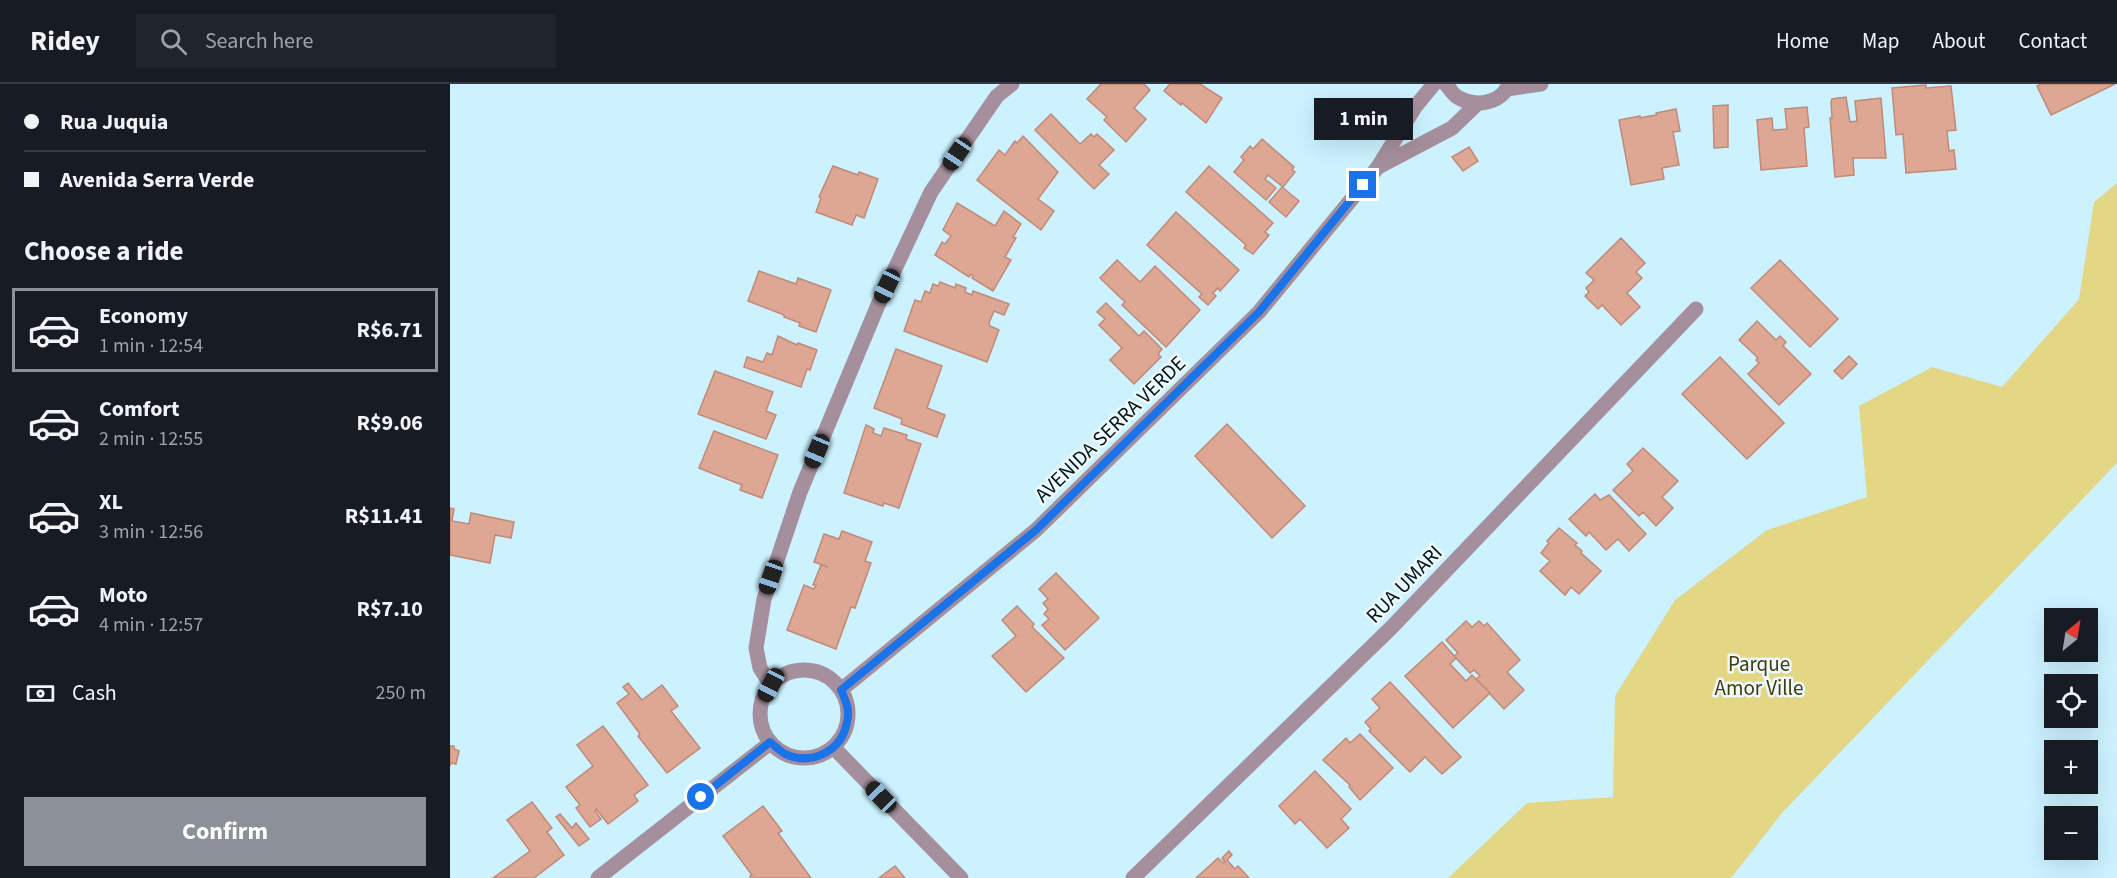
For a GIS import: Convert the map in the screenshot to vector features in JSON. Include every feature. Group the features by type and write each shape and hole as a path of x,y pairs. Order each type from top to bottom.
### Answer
{"street":[{"path":"771,685 760,668 756,648 764,598 800,492 878,304 931,192 995,90 1012,84"},
{"name":"AVENIDA SERRA VERDE","path":"841,690 1036,530 1259,312 1378,167 1415,107 1434,84"},
{"path":"1446,84 1456,98 1477,104"},
{"path":"1508,86 1541,84"},
{"name":"AVENIDA SERRA VERDE","path":"1378,167 1452,128 1477,104 1494,100 1508,86"},
{"name":"RUA UMARI","path":"1133,878 1391,628 1696,309"},
{"path":"799,671 815,672 830,679 841,690 847,705 848,721 843,736 834,748 818,757 801,758 784,753 770,742 761,724 761,704 771,685 783,675 799,671"},
{"path":"598,878 770,742"},
{"path":"834,748 961,878"}],"green space":[{"name":"Parque Amor Ville","path":"2117,183 2117,463 1782,813 1731,878 1448,878 1527,803 1613,797 1615,696 1675,600 1767,530 1867,497 1859,406 1932,367 2002,387 2079,299 2094,202"}],"building":[{"path":"1101,84 1144,84 1150,90 1134,108 1146,119 1126,142 1104,120 1107,117 1087,99"},
{"path":"1170,84 1200,84 1222,98 1206,123 1164,91"},
{"path":"2041,84 2115,84 2051,115 2037,86"},
{"path":"1926,85 1926,88 1951,86 1956,130 1947,131 1949,151 1954,150 1956,169 1906,173 1903,134 1896,135 1892,88"},
{"path":"1846,97 1850,122 1857,121 1855,101 1881,98 1886,158 1853,158 1854,175 1835,177 1830,118 1832,118 1831,102 1832,99"},
{"path":"1728,105 1728,147 1714,148 1713,106"},
{"path":"1807,107 1809,127 1804,128 1807,166 1761,170 1757,120 1772,118 1773,130 1787,129 1785,109"},
{"path":"1676,109 1680,131 1673,132 1679,165 1662,168 1664,179 1631,185 1619,120 1657,115 1656,113"},
{"path":"1051,114 1080,144 1091,134 1094,137 1097,134 1114,150 1099,165 1109,174 1094,189 1035,130"},
{"path":"1023,136 1058,172 1038,199 1054,211 1041,230 977,180 999,150 1005,155 1015,141 1017,143"},
{"path":"1262,139 1294,167 1292,170 1295,172 1283,187 1268,175 1265,179 1276,188 1266,200 1234,172 1244,160 1241,157 1250,146 1253,149"},
{"path":"1469,147 1478,161 1463,171 1452,157"},
{"path":"833,166 878,179 864,218 856,215 852,225 816,212 821,198 819,197"},
{"path":"1209,166 1273,223 1265,232 1269,235 1253,254 1244,248 1246,245 1186,192"},
{"path":"1282,187 1299,201 1286,217 1269,202"},
{"path":"957,203 995,226 1004,211 1021,224 1005,257 1011,260 993,291 972,278 971,274 969,277 935,255 942,242 945,244 951,236 943,230"},
{"path":"1176,212 1239,270 1220,291 1218,288 1213,293 1216,296 1208,305 1199,297 1202,294 1147,245"},
{"path":"1621,238 1645,263 1636,272 1642,278 1627,293 1640,307 1621,325 1602,305 1598,309 1585,296 1589,292 1586,288 1594,280 1586,273"},
{"path":"1117,260 1140,282 1155,266 1200,310 1166,347 1122,305 1125,302 1100,278"},
{"path":"1780,260 1838,319 1810,347 1751,288"},
{"path":"759,271 796,284 798,278 831,290 816,332 799,326 800,323 784,315 748,301"},
{"path":"940,282 955,288 956,284 966,288 965,292 972,295 973,291 1009,304 1004,315 994,311 989,323 990,326 999,330 987,362 904,331 915,300 921,302 925,291 930,293 933,284 938,286"},
{"path":"1106,303 1139,336 1144,331 1162,349 1158,354 1161,357 1134,384 1110,360 1122,348 1099,325 1105,319 1097,312"},
{"path":"1757,321 1776,340 1780,336 1786,342 1783,346 1811,374 1779,405 1748,374 1759,363 1756,360 1758,358 1739,340"},
{"path":"778,336 797,345 798,343 817,350 801,387 744,367 747,357 763,362 767,353 772,355"},
{"path":"896,349 942,366 927,408 945,415 937,437 901,424 902,419 874,408"},
{"path":"1849,356 1857,364 1842,379 1834,371"},
{"path":"1720,357 1784,423 1747,459 1682,394"},
{"path":"715,371 773,392 766,411 776,415 766,439 698,414"},
{"path":"1227,424 1305,506 1272,538 1195,456"},
{"path":"866,425 874,429 873,433 881,436 884,428 907,435 906,439 921,444 899,508 884,503 883,506 844,493"},
{"path":"714,431 778,455 762,498 740,490 742,485 699,468"},
{"path":"1643,448 1678,481 1662,497 1673,508 1656,526 1643,512 1639,516 1613,490 1633,471 1627,464"},
{"path":"1595,494 1600,500 1609,495 1646,534 1629,551 1618,539 1606,550 1589,532 1586,536 1569,519"},
{"path":"450,508 454,509 452,521 469,524 471,513 514,522 511,538 495,535 490,563 450,555"},
{"path":"1559,528 1577,543 1575,545 1582,551 1581,553 1601,571 1579,594 1571,587 1565,595 1540,571 1550,561 1541,553 1549,543 1547,541"},
{"path":"842,531 872,542 865,561 871,563 855,608 851,607 836,649 787,630 804,585 814,589 816,585 813,585 821,565 828,567 814,562 824,534 839,539"},
{"path":"1056,573 1099,618 1065,650 1042,625 1049,619 1044,614 1048,609 1043,603 1048,599 1039,589"},
{"path":"1017,606 1034,624 1032,627 1064,658 1026,692 992,656 1016,636 1002,620"},
{"path":"1466,621 1472,627 1479,621 1484,626 1487,623 1520,660 1507,672 1524,690 1504,709 1476,679 1480,676 1474,670 1470,673 1454,656 1458,653 1446,640"},
{"path":"1442,642 1456,658 1450,664 1466,681 1472,675 1490,693 1453,728 1405,676"},
{"path":"1390,682 1461,757 1442,774 1425,757 1410,772 1369,731 1371,729 1365,722 1380,708 1372,699"},
{"path":"628,683 642,700 662,685 678,706 671,711 700,748 667,773 638,736 640,734 617,703 629,694 623,687"},
{"path":"603,726 648,785 634,795 638,801 608,824 596,809 601,819 590,827 576,808 580,805 566,787 593,766 577,745"},
{"path":"1360,734 1393,768 1360,800 1349,787 1350,785 1323,760 1346,738 1350,743"},
{"path":"450,746 454,746 454,749 459,751 456,764 451,763 450,766"},
{"path":"1315,771 1351,809 1341,819 1349,828 1327,848 1300,819 1295,824 1279,806"},
{"path":"532,802 552,828 547,832 564,855 534,878 493,878 530,851 507,820"},
{"path":"763,806 782,831 778,833 811,878 751,878 752,875 723,836"},
{"path":"560,814 572,828 576,823 589,839 579,846 556,817"},
{"path":"1229,851 1232,855 1227,860 1235,869 1238,866 1249,878 1196,878 1218,858 1223,863 1225,862 1222,858"},
{"path":"895,866 905,878 879,878"}],"route":[{"path":"701,797 770,742 784,753 801,758 818,757 834,748 843,736 848,721 847,705 841,690 1036,530 1259,312 1363,185"}]}
